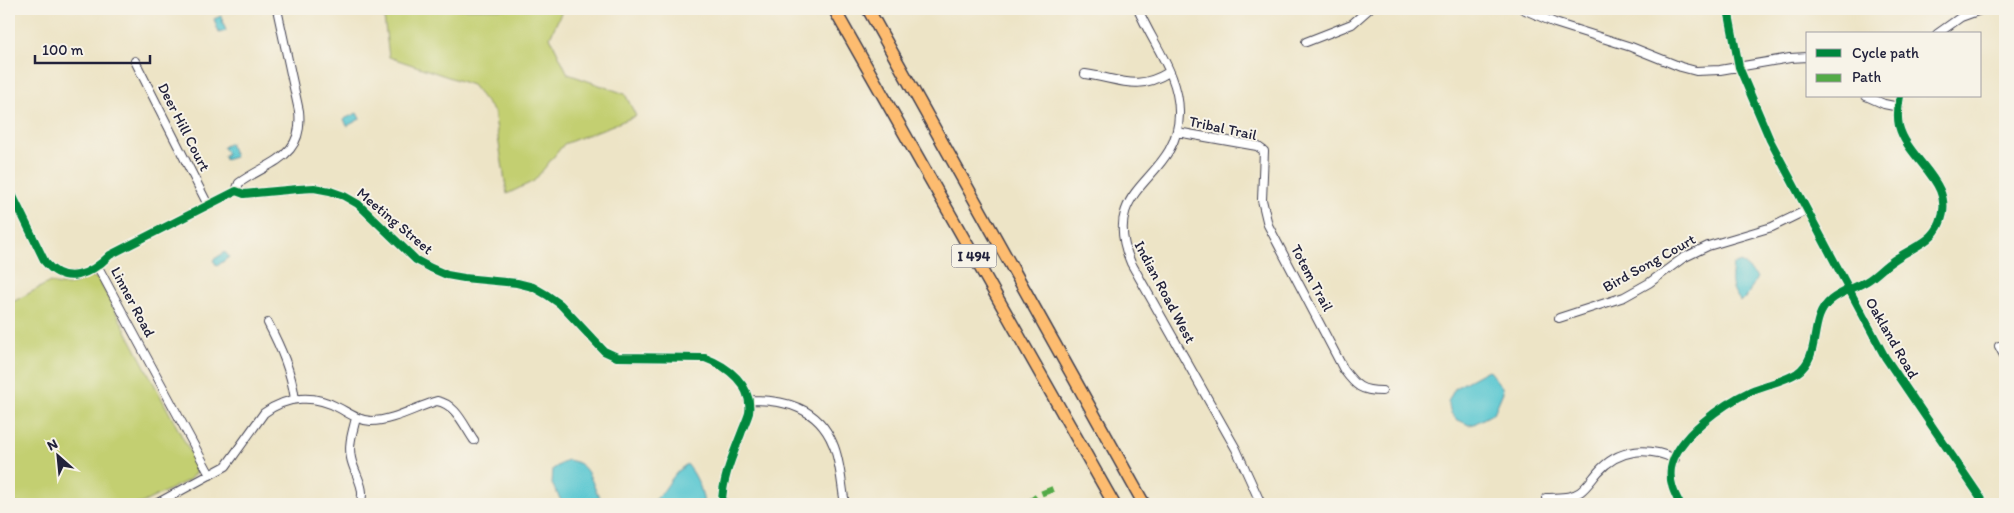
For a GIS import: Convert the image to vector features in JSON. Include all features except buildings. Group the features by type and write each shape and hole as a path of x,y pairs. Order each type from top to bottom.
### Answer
{"highway":[{"name":"I 494","path":"834,9 1114,504"},
{"name":"I 494","path":"868,9 1144,504"}],"street":[{"path":"98,266 110,254 236,191 239,183 286,154 294,145 299,134 299,111 276,9"},
{"name":"Indian Road West","path":"1138,9 1170,72 1179,101 1177,132 1166,157 1130,200 1122,222 1124,246 1131,263 1236,449 1262,504"},
{"path":"1306,42 1352,24 1369,9"},
{"path":"1523,9 1555,23 1631,47 1696,71 1720,70 1806,57"},
{"name":"Oakland Road","path":"1728,9 1739,67 1770,140 1885,357 1985,504"},
{"path":"1939,32 1961,17 1983,9"},
{"name":"Deer Hill Court","path":"135,60 208,205"},
{"path":"1085,74 1135,84 1147,83 1170,72"},
{"path":"1870,98 1884,104 1899,106"},
{"path":"1680,504 1672,487 1671,468 1682,447 1700,426 1731,402 1754,390 1796,373 1812,355 1819,316 1829,301 1873,278 1900,255 1926,242 1934,234 1940,223 1943,200 1940,188 1904,139 1899,126 1900,98"},
{"name":"Tribal Trail","path":"1177,132 1257,146 1264,151"},
{"name":"Totem Trail","path":"1264,151 1262,200 1268,225 1344,370 1360,387 1370,391 1382,391"},
{"name":"Linner Road","path":"9,188 46,262 52,270 63,276 75,276 98,266 210,476"},
{"name":"Meeting Street","path":"236,191 244,194 314,188 344,196 370,214 416,260 431,268 447,275 517,283 533,287 560,304 604,351 617,357 697,358 718,362 730,370 739,380 749,400"},
{"name":"Bird Song Court","path":"1559,318 1624,297 1649,283 1683,258 1708,246 1772,227 1807,210"},
{"path":"268,323 288,365 295,399"},
{"path":"1999,346 2005,357"},
{"path":"161,503 226,466 264,413 279,404 295,399 311,398 326,402 356,418 369,421 380,420 429,403 444,402 455,412 474,440"},
{"path":"722,504 724,482 749,413 749,400 778,401 790,404 812,416 821,424 834,445 844,498"},
{"path":"356,418 350,450 362,492 360,504"},
{"path":"1546,498 1566,497 1581,492 1607,463 1630,452 1656,452 1675,459"}],"green space":[{"path":"383,9 563,9 550,37 568,74 625,94 636,116 564,144 534,181 507,194 494,112 472,85 389,57"},
{"path":"92,276 99,280 197,465 196,472 189,480 140,504 9,504 9,304 50,282 66,285 77,283"}],"water":[{"path":"221,16 226,31 219,33 214,19"},
{"path":"357,113 360,119 347,126 344,119"},
{"path":"230,143 235,157 225,160 224,156 227,154 223,147"},
{"path":"225,252 229,257 217,266 213,260"},
{"path":"1741,262 1757,277 1748,295 1741,302 1733,288 1732,281 1733,265"},
{"path":"1488,370 1502,387 1503,392 1494,413 1469,425 1456,419 1451,413 1448,402 1455,388"},
{"path":"567,460 577,462 583,467 588,473 597,493 608,504 563,504 552,484 553,469"},
{"path":"687,464 699,483 704,504 649,504 660,495 676,473"}],"marked path":[{"path":"1027,504 1040,494 1053,489"}],"cycle path":[{"path":"1728,9 1739,67 1770,140 1885,357 1985,504"},
{"path":"1680,504 1672,487 1671,468 1682,444 1692,433 1703,422 1740,397 1797,373 1810,357 1819,317 1831,300 1871,279 1890,262 1920,245 1932,236 1940,223 1943,209 1942,196 1937,184 1904,139 1898,119 1900,98"},
{"path":"9,188 45,262 53,270 70,276 95,268 110,255 236,191 244,194 314,188 344,196 358,204 416,260 447,275 517,283 533,287 560,304 604,351 617,357 705,358 730,372 743,385 749,403 749,413 728,469 722,495 722,504"}]}
